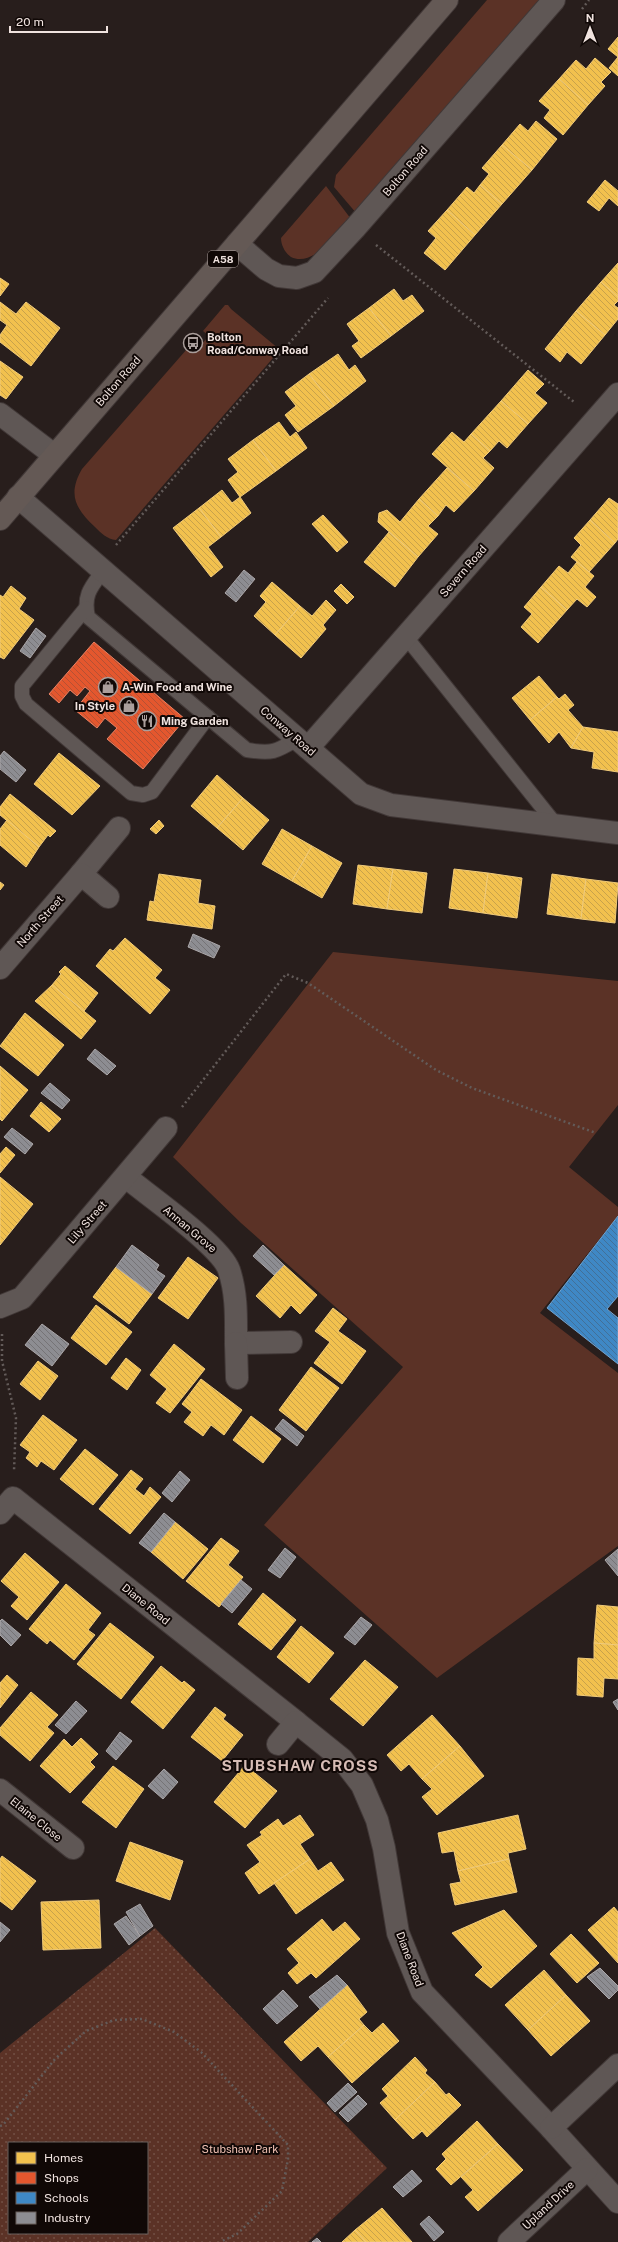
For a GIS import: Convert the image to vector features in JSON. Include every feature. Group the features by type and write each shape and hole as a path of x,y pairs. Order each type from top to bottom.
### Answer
{"main road":[{"name":"Bolton Road","path":"0,519 447,0"}],"street":[{"name":"Bolton Road","path":"237,244 266,269 280,276 297,278 314,272 356,228 554,0"},
{"name":"Severn Road","path":"302,744 406,637 618,394"},
{"path":"0,414 54,455"},
{"name":"Conway Road","path":"18,497 361,794 391,805 618,833"},
{"name":"North Street","path":"0,968 119,828"},
{"path":"81,874 108,897"},
{"name":"Lily Street","path":"1,1306 22,1298 166,1128"},
{"name":"Annan Grove","path":"126,1177 217,1250 229,1269 235,1300 237,1378"},
{"path":"236,1343 291,1342"},
{"name":"Diane Road","path":"7,1506 296,1722 342,1759 362,1785 377,1820 384,1848 398,1933 422,1992 551,2128 618,2202"},
{"path":"278,1744 296,1722"},
{"name":"Elaine Close","path":"0,1790 73,1848"},
{"path":"551,2128 618,2065"},
{"name":"Upland Drive","path":"509,2242 587,2169"}],"lane":[{"path":"103,571 87,592 86,608 88,617 247,750 262,752 277,751 302,744"},
{"path":"86,608 22,686 22,696 26,704 131,793 143,795 152,792 208,717"},
{"path":"406,637 557,826"}],"path":[{"path":"356,228 596,419"},
{"path":"166,1128 286,974 308,983 436,1070 472,1088 596,1133"},
{"path":"1,1306 2,1360 16,1418 7,1506"},
{"path":"0,2126 3,2125 55,2058 86,2032 114,2020 142,2018 174,2032 201,2052 288,2145 288,2159 282,2191 237,2234 220,2242"}],"green space":[{"path":"487,0 541,0 357,214 334,187 336,175"},
{"path":"326,186 351,219 332,240 316,254 308,258 299,259 291,257 284,249 281,238"},
{"path":"225,305 228,305 279,349 279,351 116,540 107,537 88,520 79,508 75,494 77,478 82,469 187,349 193,353 209,336 203,331"},
{"path":"333,952 618,981 618,1105 569,1167 618,1207 618,1216 540,1313 618,1373 618,1546 437,1678 264,1525 403,1367 241,1223 173,1157"},
{"name":"Stubshaw Park","path":"155,1928 387,2168 308,2242 0,2242 0,2053"}],"building: Homes":[{"path":"618,37 618,57 608,49"},
{"path":"618,57 618,76 609,68"},
{"path":"595,58 611,72 601,82 605,86 588,105 559,79 576,60 586,69"},
{"path":"559,79 588,105 563,135 544,118 550,110 539,101"},
{"path":"536,121 557,139 532,170 502,145 520,124 528,131"},
{"path":"502,145 532,170 502,204 480,185 489,174 482,168"},
{"path":"605,180 618,191 618,206 609,198 599,211 587,202"},
{"path":"480,185 502,204 475,235 447,210 467,187 474,193"},
{"path":"447,210 475,235 445,270 424,253 436,238 428,231"},
{"path":"618,263 618,297 601,282"},
{"path":"0,278 9,284 0,296"},
{"path":"601,282 618,297 618,301 614,305 618,308 618,319 605,335 576,311"},
{"path":"394,289 403,301 412,295 424,311 391,336 369,308"},
{"path":"0,302 16,314 26,302 60,328 31,366 0,342 0,335 7,325 0,320"},
{"path":"369,308 391,336 361,358 352,346 359,341 347,324"},
{"path":"576,311 605,335 581,364 567,352 560,362 545,349"},
{"path":"338,354 349,370 355,365 366,381 334,406 309,374"},
{"path":"0,361 23,377 6,399 0,395"},
{"path":"528,370 544,384 535,393 547,403 528,424 501,401"},
{"path":"309,374 334,406 298,432 285,415 296,406 285,392"},
{"path":"501,401 528,424 507,448 499,441 490,451 471,434"},
{"path":"279,422 290,437 296,432 307,448 276,471 253,440"},
{"path":"452,432 464,442 471,434 490,451 483,458 494,468 474,491 432,454"},
{"path":"253,440 276,471 240,497 228,480 238,472 228,459"},
{"path":"447,468 474,491 454,512 446,505 438,516 419,499"},
{"path":"222,490 232,503 240,497 251,513 221,537 199,508"},
{"path":"609,498 618,504 618,539 615,543 590,520"},
{"path":"419,499 438,516 428,526 438,534 418,557 378,522 379,513 387,510 400,522"},
{"path":"199,508 221,537 208,547 223,567 211,577 173,528"},
{"path":"323,515 348,542 337,552 312,524"},
{"path":"590,520 615,543 589,572 571,557 581,545 574,538"},
{"path":"389,532 418,557 395,587 364,562"},
{"path":"577,562 594,576 585,587 596,597 587,607 577,599 567,610 541,587 559,566 568,573"},
{"path":"272,582 300,606 275,635 254,616 266,602 260,596"},
{"path":"341,584 354,597 347,604 334,591"},
{"path":"11,586 26,598 19,609 34,620 4,659 0,657 0,595 3,597"},
{"path":"541,587 567,610 538,643 521,627 532,614 524,607"},
{"path":"326,600 336,610 323,625 326,629 301,658 275,635 300,606 312,616"},
{"path":"539,676 557,697 530,720 512,698"},
{"path":"565,694 574,705 568,710 583,727 571,748 559,732 549,743 530,720 557,697 559,699"},
{"path":"583,727 618,732 618,772 592,768 594,752 571,748"},
{"path":"59,753 100,786 72,815 34,784"},
{"path":"217,775 243,798 217,828 191,806"},
{"path":"10,794 56,831 50,837 48,835 39,847 0,815 0,807"},
{"path":"243,798 269,820 243,850 217,828"},
{"path":"7,820 39,847 26,867 0,845 0,829"},
{"path":"159,820 164,826 156,834 150,829"},
{"path":"282,829 312,846 292,881 262,864"},
{"path":"312,846 342,863 322,898 292,881"},
{"path":"358,865 393,869 387,909 353,904"},
{"path":"393,869 427,873 422,913 387,909"},
{"path":"454,869 488,873 483,913 449,908"},
{"path":"488,873 522,878 517,918 483,913"},
{"path":"159,874 201,880 198,903 215,906 212,929 147,920 150,901 154,902"},
{"path":"552,874 586,879 581,919 547,914"},
{"path":"586,879 618,883 615,923 581,919"},
{"path":"0,882 4,885 0,890"},
{"path":"125,938 162,970 155,978 170,990 150,1014 96,966 110,949 113,951"},
{"path":"65,966 98,993 84,1011 52,985 61,974 59,972"},
{"path":"52,985 96,1021 81,1039 35,1001"},
{"path":"25,1013 64,1045 38,1076 0,1046"},
{"path":"0,1066 28,1090 2,1121 0,1119"},
{"path":"41,1102 61,1119 49,1132 30,1116"},
{"path":"6,1147 15,1155 0,1173 0,1154"},
{"path":"0,1177 33,1204 0,1245"},
{"path":"188,1257 218,1278 188,1319 158,1298"},
{"path":"284,1265 317,1295 300,1314 291,1305 280,1318 256,1296"},
{"path":"116,1267 152,1294 129,1324 93,1297"},
{"path":"96,1305 132,1332 106,1365 71,1338"},
{"path":"333,1308 347,1319 338,1331 366,1351 342,1384 314,1363 330,1342 315,1331"},
{"path":"174,1344 205,1369 170,1413 156,1403 167,1389 150,1375"},
{"path":"126,1358 141,1370 127,1390 111,1378"},
{"path":"38,1361 58,1376 40,1400 20,1384"},
{"path":"311,1367 339,1388 306,1431 279,1410"},
{"path":"201,1379 242,1410 224,1435 211,1425 203,1436 184,1422 192,1412 182,1404"},
{"path":"43,1415 77,1440 54,1470 41,1461 37,1467 26,1458 30,1452 20,1445"},
{"path":"251,1416 281,1439 263,1463 233,1440"},
{"path":"85,1449 118,1475 93,1505 60,1479"},
{"path":"131,1470 143,1479 135,1489 144,1496 150,1487 161,1497 130,1534 99,1509"},
{"path":"175,1522 208,1549 183,1579 151,1552"},
{"path":"221,1538 239,1551 228,1565 243,1577 219,1607 186,1581"},
{"path":"25,1553 59,1582 27,1620 11,1606 19,1597 1,1581"},
{"path":"66,1584 101,1613 88,1630 95,1635 74,1660 50,1640 47,1644 29,1629"},
{"path":"263,1593 296,1620 271,1650 238,1624"},
{"path":"597,1605 618,1607 618,1645 594,1643"},
{"path":"110,1623 154,1657 121,1699 77,1664"},
{"path":"301,1626 334,1653 309,1683 277,1657"},
{"path":"594,1643 618,1645 618,1679 604,1678 603,1697 577,1695 578,1658 594,1659"},
{"path":"365,1660 398,1687 363,1726 330,1699"},
{"path":"161,1666 182,1683 184,1681 195,1690 163,1729 131,1702"},
{"path":"7,1675 18,1685 0,1708 0,1683"},
{"path":"31,1692 58,1715 47,1727 54,1733 30,1761 0,1735 0,1728"},
{"path":"215,1707 226,1715 223,1719 243,1735 222,1761 191,1737"},
{"path":"432,1715 460,1746 422,1779 409,1764 401,1771 387,1755"},
{"path":"81,1738 98,1754 90,1762 95,1767 70,1793 40,1766 64,1739 72,1747"},
{"path":"460,1746 484,1776 437,1815 422,1797 432,1789 422,1779"},
{"path":"245,1765 277,1791 245,1828 214,1802"},
{"path":"113,1766 144,1789 116,1828 82,1802"},
{"path":"300,1815 314,1835 300,1844 310,1859 259,1894 245,1873 260,1862 247,1845 262,1835 260,1832 278,1819 283,1826"},
{"path":"518,1815 526,1849 508,1853 509,1859 458,1871 454,1851 442,1853 438,1833"},
{"path":"130,1842 183,1861 170,1900 116,1881"},
{"path":"2,1856 36,1881 12,1910 0,1901 0,1859"},
{"path":"310,1859 318,1871 331,1862 344,1880 296,1914 274,1883"},
{"path":"509,1859 517,1892 455,1905 450,1884 461,1882 458,1871"},
{"path":"99,1900 101,1948 43,1950 41,1902"},
{"path":"614,1907 618,1912 618,1963 588,1930"},
{"path":"504,1910 537,1946 491,1988 475,1975 483,1967 452,1933"},
{"path":"322,1919 333,1932 345,1922 360,1939 316,1978 311,1973 297,1984 288,1973 299,1963 287,1949"},
{"path":"571,1934 599,1963 577,1983 550,1954"},
{"path":"544,1970 566,1995 528,2030 505,2005"},
{"path":"347,1985 367,2012 359,2019 364,2025 328,2057 318,2046 301,2061 284,2042"},
{"path":"566,1995 590,2021 551,2056 528,2030"},
{"path":"383,2023 399,2041 352,2083 328,2057 364,2025 372,2033"},
{"path":"415,2057 427,2070 425,2073 435,2082 395,2120 380,2103 388,2096 382,2089"},
{"path":"435,2082 446,2095 449,2093 461,2105 427,2137 422,2131 413,2139 395,2120"},
{"path":"477,2121 498,2144 451,2185 436,2169 446,2159 442,2154"},
{"path":"498,2144 523,2170 478,2211 465,2197 473,2190 461,2177"},
{"path":"382,2208 412,2242 366,2242 355,2230"},
{"path":"355,2230 366,2242 342,2242"}],"building: Shops":[{"path":"94,642 185,719 143,769 107,739 117,728 105,718 97,728 75,710 90,691 85,687 77,696 70,690 59,703 49,694"}],"building: Schools":[{"path":"618,1216 618,1296 607,1309 618,1318 618,1364 547,1308"}],"building: Industry":[{"path":"244,570 255,579 236,602 225,593"},
{"path":"36,628 46,636 30,658 20,651"},
{"path":"4,751 26,770 16,782 0,769 0,756"},
{"path":"193,934 220,946 214,958 188,947"},
{"path":"95,1049 116,1066 107,1075 87,1059"},
{"path":"50,1083 70,1100 62,1109 41,1093"},
{"path":"12,1128 33,1144 25,1154 4,1137"},
{"path":"132,1245 159,1265 156,1270 165,1276 152,1294 116,1267"},
{"path":"263,1245 284,1265 274,1275 253,1256"},
{"path":"42,1324 69,1344 52,1366 25,1345"},
{"path":"283,1419 304,1436 297,1446 275,1429"},
{"path":"180,1471 190,1480 172,1502 162,1493"},
{"path":"164,1513 175,1522 151,1552 139,1543"},
{"path":"285,1548 296,1557 280,1578 268,1570"},
{"path":"618,1549 618,1576 605,1560"},
{"path":"241,1580 252,1589 232,1613 221,1604"},
{"path":"361,1617 372,1625 355,1645 344,1637"},
{"path":"2,1619 21,1635 11,1646 0,1635 0,1621"},
{"path":"618,1699 618,1710 613,1702"},
{"path":"76,1701 87,1711 66,1734 55,1725"},
{"path":"120,1732 132,1741 116,1760 106,1751"},
{"path":"164,1769 178,1782 163,1799 148,1786"},
{"path":"140,1904 153,1926 140,1936 126,1912"},
{"path":"126,1916 140,1936 129,1945 114,1924"},
{"path":"0,1922 10,1930 0,1942"},
{"path":"600,1968 618,1986 618,1990 609,1999 587,1977"},
{"path":"337,1975 347,1985 320,2009 309,1997"},
{"path":"283,1990 298,2006 277,2024 263,2009"},
{"path":"348,2083 357,2092 335,2112 327,2103"},
{"path":"358,2095 367,2104 348,2122 339,2113"},
{"path":"412,2170 422,2181 403,2197 393,2187"},
{"path":"429,2216 444,2232 434,2241 420,2224"},
{"path":"317,2238 321,2242 312,2242"}],"place":[{"name":"Bolton Road/Conway Road","path":"193,343"},
{"name":"A-Win Food and Wine","path":"108,687"},
{"name":"In Style","path":"129,706"},
{"name":"Ming Garden","path":"147,721"}],"district":[{"name":"STUBSHAW CROSS","path":"300,1766"}]}
